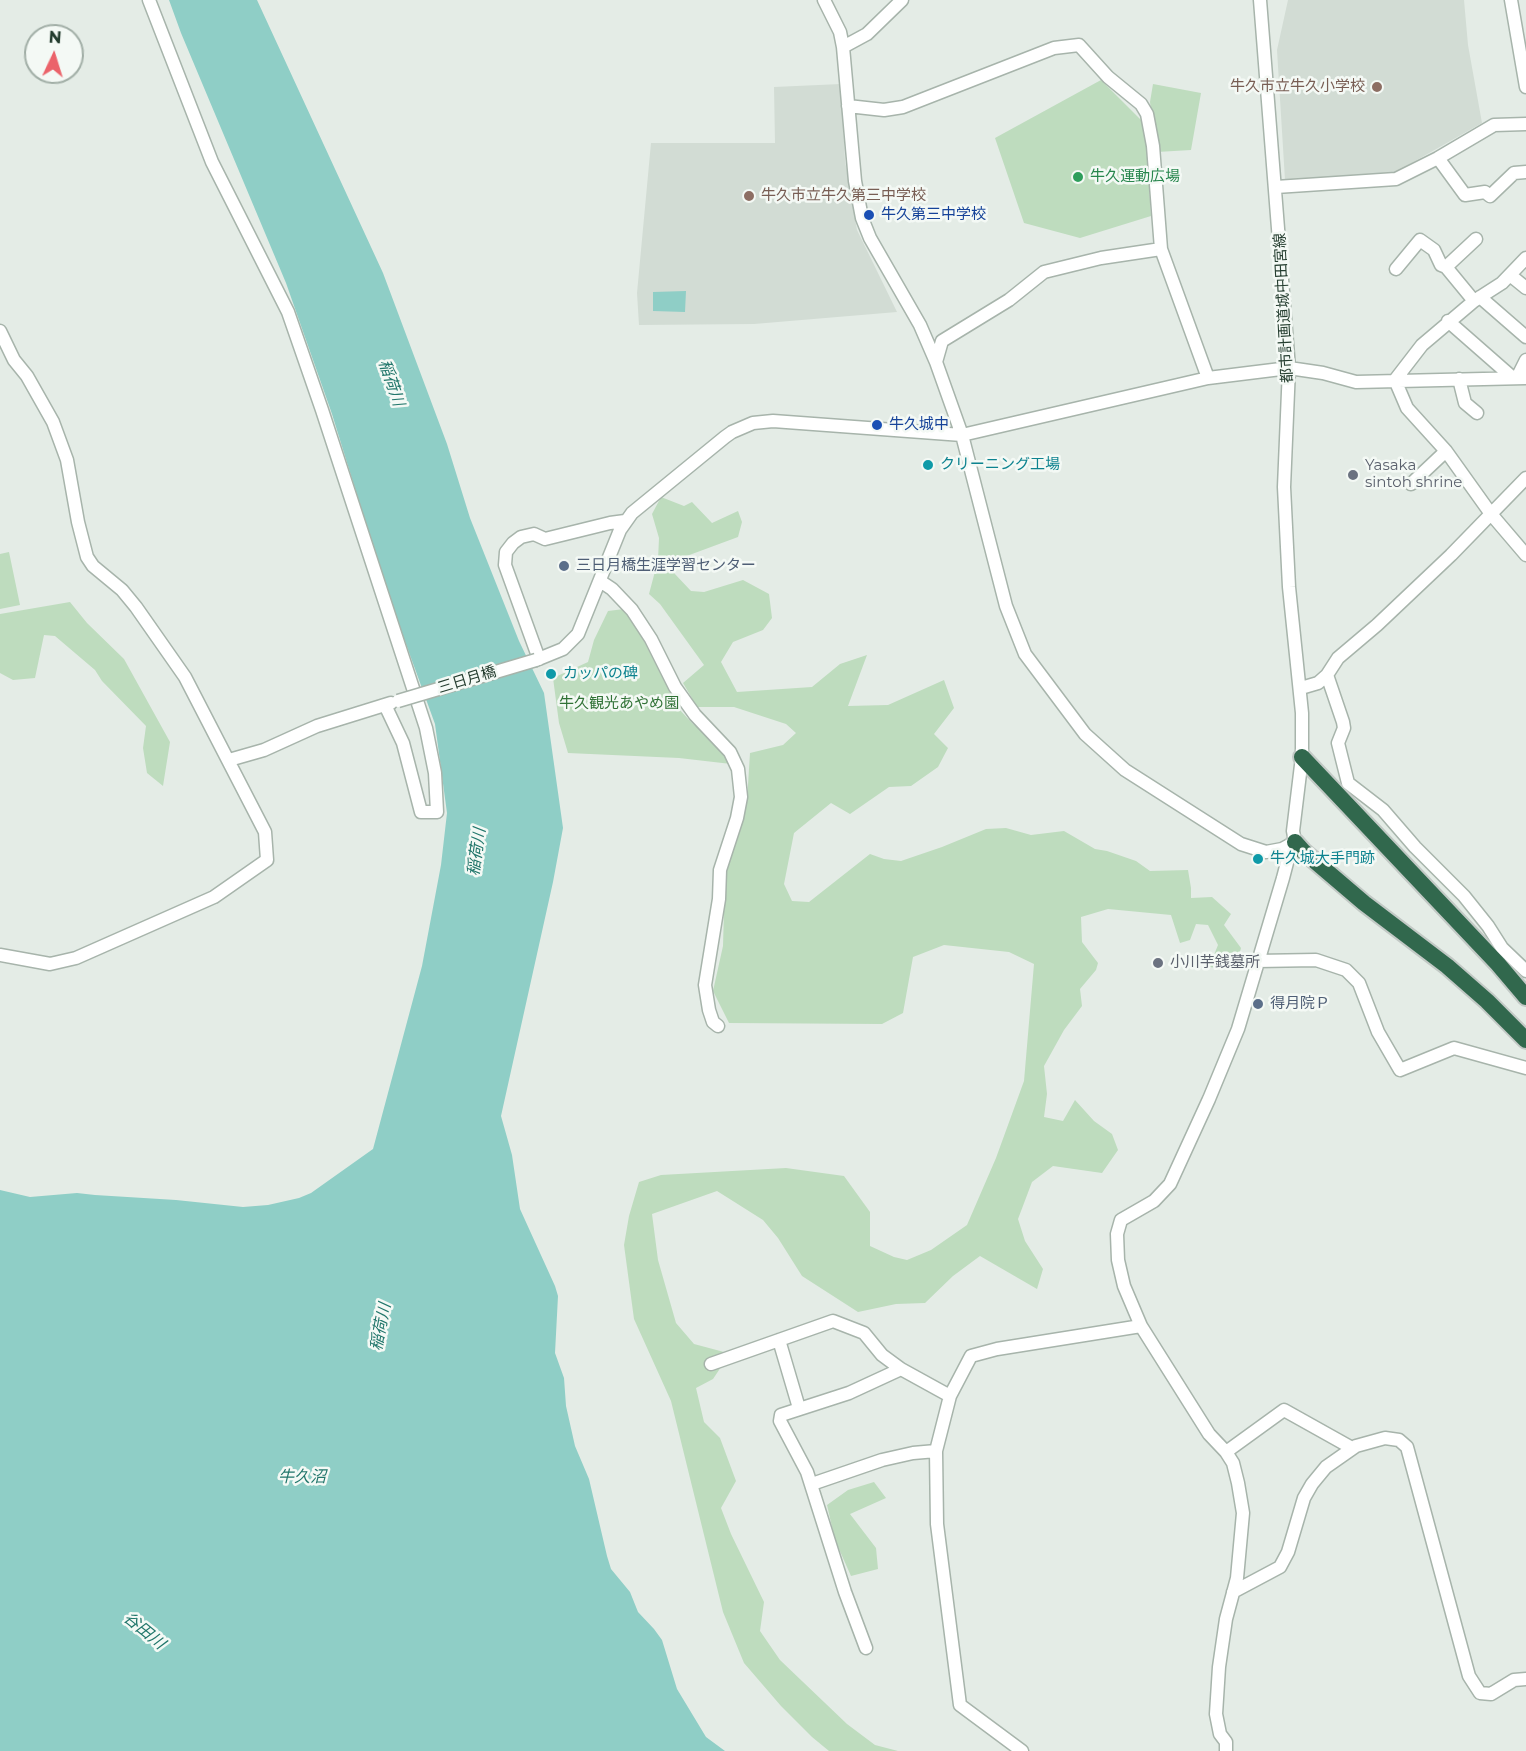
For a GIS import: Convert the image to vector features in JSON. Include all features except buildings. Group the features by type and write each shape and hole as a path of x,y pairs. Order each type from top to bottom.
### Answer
{"highway":[{"path":"1302,757 1498,964 1526,997"},
{"path":"1291,844 1372,910 1447,966 1487,1001 1526,1040"}],"street":[{"path":"149,0 212,162 288,312 426,728 435,773 437,812 422,812 403,743 385,705"},
{"path":"824,0 840,32 843,47 855,181 862,218 881,258 920,325 936,362 962,435 1006,606 1025,654 1085,734 1125,770 1241,844 1266,852 1291,844"},
{"path":"843,47 867,34 902,0"},
{"name":"都市計画道城中田宮線","path":"1227,1452 1209,1434 1141,1326 1124,1286 1118,1260 1117,1234 1121,1220 1154,1201 1170,1184 1238,1029 1289,855 1302,757 1301,688 1289,587 1284,488 1289,368 1260,0"},
{"path":"1261,15 1266,0"},
{"path":"1511,0 1526,87"},
{"path":"848,106 885,110 903,107 1054,48 1079,45 1107,77 1141,104 1147,114 1153,146 1161,249 1208,378"},
{"path":"1276,187 1396,179 1438,158 1494,125 1526,124"},
{"path":"1438,158 1465,195 1485,192 1490,196 1514,173 1526,172"},
{"path":"1446,267 1476,239"},
{"path":"1396,269 1420,240 1434,250 1441,265 1446,267 1477,299 1526,337"},
{"path":"936,362 942,341 1009,300 1044,272 1101,258 1161,249"},
{"path":"1395,380 1422,345 1448,321 1502,283 1526,258"},
{"path":"1510,275 1526,288"},
{"path":"1448,321 1519,378"},
{"path":"0,331 14,360 27,376 53,422 67,460 87,557 93,566 122,590 136,607 185,677 265,832 267,860 214,897 76,958 50,964 0,956"},
{"path":"1519,378 1526,360"},
{"path":"537,659 505,565 506,552 513,543 521,537 534,534 545,539 625,521 725,437 753,423 773,422 962,435 1208,378 1289,368 1323,373 1356,382 1519,378"},
{"path":"1459,379 1465,403 1477,413"},
{"path":"1395,380 1407,408 1446,451 1491,514 1526,555"},
{"path":"1411,483 1446,451"},
{"path":"1301,688 1318,683 1327,675 1338,658 1377,625 1526,478"},
{"name":"三日月橋","path":"229,760 264,750 317,726 563,649 578,634 625,521"},
{"path":"600,582 612,589 632,610 651,639 675,687 695,715 730,752 738,769 741,797 737,818 720,870 719,899 705,985 709,1010 713,1022 718,1026"},
{"path":"1327,675 1343,722 1344,728 1338,743 1348,783 1383,810 1415,847 1464,896 1502,948 1526,971"},
{"path":"1257,961 1316,960 1346,970 1359,983 1378,1032 1400,1070 1454,1048 1526,1068"},
{"path":"711,1364 832,1321 864,1333 882,1355 901,1369 950,1396"},
{"path":"1022,1751 960,1705 937,1524 936,1451 950,1396 970,1356 997,1348 1141,1326"},
{"path":"779,1340 799,1408"},
{"path":"866,1648 845,1592 812,1484 780,1421 782,1415 849,1393 901,1369"},
{"path":"1226,1751 1226,1742 1220,1734 1216,1714 1219,1666 1226,1619 1237,1578 1243,1513 1233,1463 1227,1452 1284,1410 1352,1448"},
{"path":"1233,1592 1280,1567 1288,1552 1298,1513 1312,1484 1326,1467 1352,1448 1371,1440 1385,1438 1399,1440 1407,1447 1469,1676 1480,1693 1491,1694 1514,1680 1526,1679"},
{"path":"812,1484 882,1460 913,1453 936,1451"}],"shaded area":[{"name":"牛久市立牛久小学校","path":"1288,0 1464,0 1468,45 1482,123 1394,173 1285,180 1277,50"},
{"name":"牛久市立牛久第三中学校","path":"841,84 845,161 857,230 897,312 754,324 639,325 637,293 651,143 775,143 774,87"}],"green space":[{"name":"牛久運動広場","path":"1101,80 1145,124 1151,216 1080,238 1024,223 995,138"},
{"name":"牛久運動広場","path":"1153,84 1201,93 1191,150 1157,152 1150,102"},
{"path":"661,497 684,506 692,502 712,523 738,511 742,522 738,537 684,557 674,573 691,591 704,592 743,580 769,594 772,618 763,630 733,642 721,662 737,692 812,687 840,664 867,655 848,706 888,705 944,680 954,708 934,734 948,748 938,767 911,786 889,787 850,814 831,803 794,833 784,884 792,901 809,902 870,854 901,861 986,829 1006,828 1031,835 1064,831 1095,849 1136,861 1150,871 1188,870 1191,898 1212,897 1231,914 1224,925 1241,948 1235,970 1209,967 1218,945 1208,925 1196,924 1190,940 1180,943 1171,915 1108,909 1081,917 1082,942 1098,963 1096,970 1080,989 1082,1006 1064,1030 1044,1066 1047,1094 1044,1117 1063,1121 1075,1100 1094,1121 1112,1134 1118,1150 1102,1173 1053,1166 1032,1182 1018,1219 1025,1241 1043,1269 1037,1289 980,1256 953,1276 925,1303 896,1304 858,1312 802,1276 778,1238 763,1220 717,1191 652,1214 658,1260 676,1323 694,1344 724,1352 721,1367 713,1379 696,1388 704,1422 720,1438 736,1481 721,1508 764,1602 760,1631 780,1660 847,1724 875,1745 898,1751 829,1751 781,1706 744,1663 723,1612 671,1401 634,1319 624,1245 629,1216 639,1182 661,1175 786,1168 844,1176 870,1212 870,1246 907,1260 931,1250 967,1225 996,1158 1024,1081 1034,964 1009,952 944,945 913,957 903,1013 882,1024 729,1023 713,991 723,946 725,876 747,801 750,753 783,745 796,733 786,724 734,707 697,707 683,683 704,665 660,604 649,594 658,560 659,538 652,514"},
{"path":"9,552 20,605 0,609 0,554"},
{"path":"70,602 87,623 124,659 170,742 163,786 147,773 143,748 146,726 102,681 95,670 55,636 44,635 35,678 13,680 0,673 0,614"},
{"name":"牛久観光あやめ園","path":"624,609 639,631 678,708 693,724 715,741 731,764 679,758 568,753 559,723 553,678 588,662 594,640 608,611"},
{"path":"874,1482 886,1498 850,1514 876,1548 878,1569 851,1576 835,1540 827,1505 848,1490"}],"water":[{"name":"牛久沼","path":"169,0 257,0 383,273 447,444 470,518 519,641 544,693 563,828 501,1116 512,1155 520,1209 558,1296 555,1353 564,1378 566,1406 575,1446 589,1479 611,1569 630,1592 638,1612 662,1640 677,1689 706,1737 725,1751 0,1751 0,1190 30,1197 77,1193 243,1207 268,1205 311,1193 373,1149 422,966 441,865 447,813 435,724 386,589 332,414 286,283"},
{"path":"686,291 685,312 653,311 653,292"}],"place":[{"name":"牛久市立牛久小学校","path":"1377,87"},
{"name":"牛久運動広場","path":"1078,177"},
{"name":"牛久市立牛久第三中学校","path":"749,196"},
{"name":"牛久第三中学校","path":"869,215"},
{"name":"牛久城中","path":"877,425"},
{"name":"クリーニング工場","path":"928,465"},
{"name":"Yasaka sintoh shrine","path":"1353,475"},
{"name":"三日月橋生涯学習センター","path":"564,566"},
{"name":"カッパの碑","path":"551,674"},
{"name":"牛久城大手門跡","path":"1258,859"},
{"name":"小川芋銭墓所","path":"1158,963"},
{"name":"得月院Ｐ","path":"1258,1004"}],"water label":[{"name":"稲荷川","path":"391,383"},
{"name":"稲荷川","path":"477,852"},
{"name":"稲荷川","path":"381,1327"},
{"name":"谷田川","path":"144,1631"}]}
